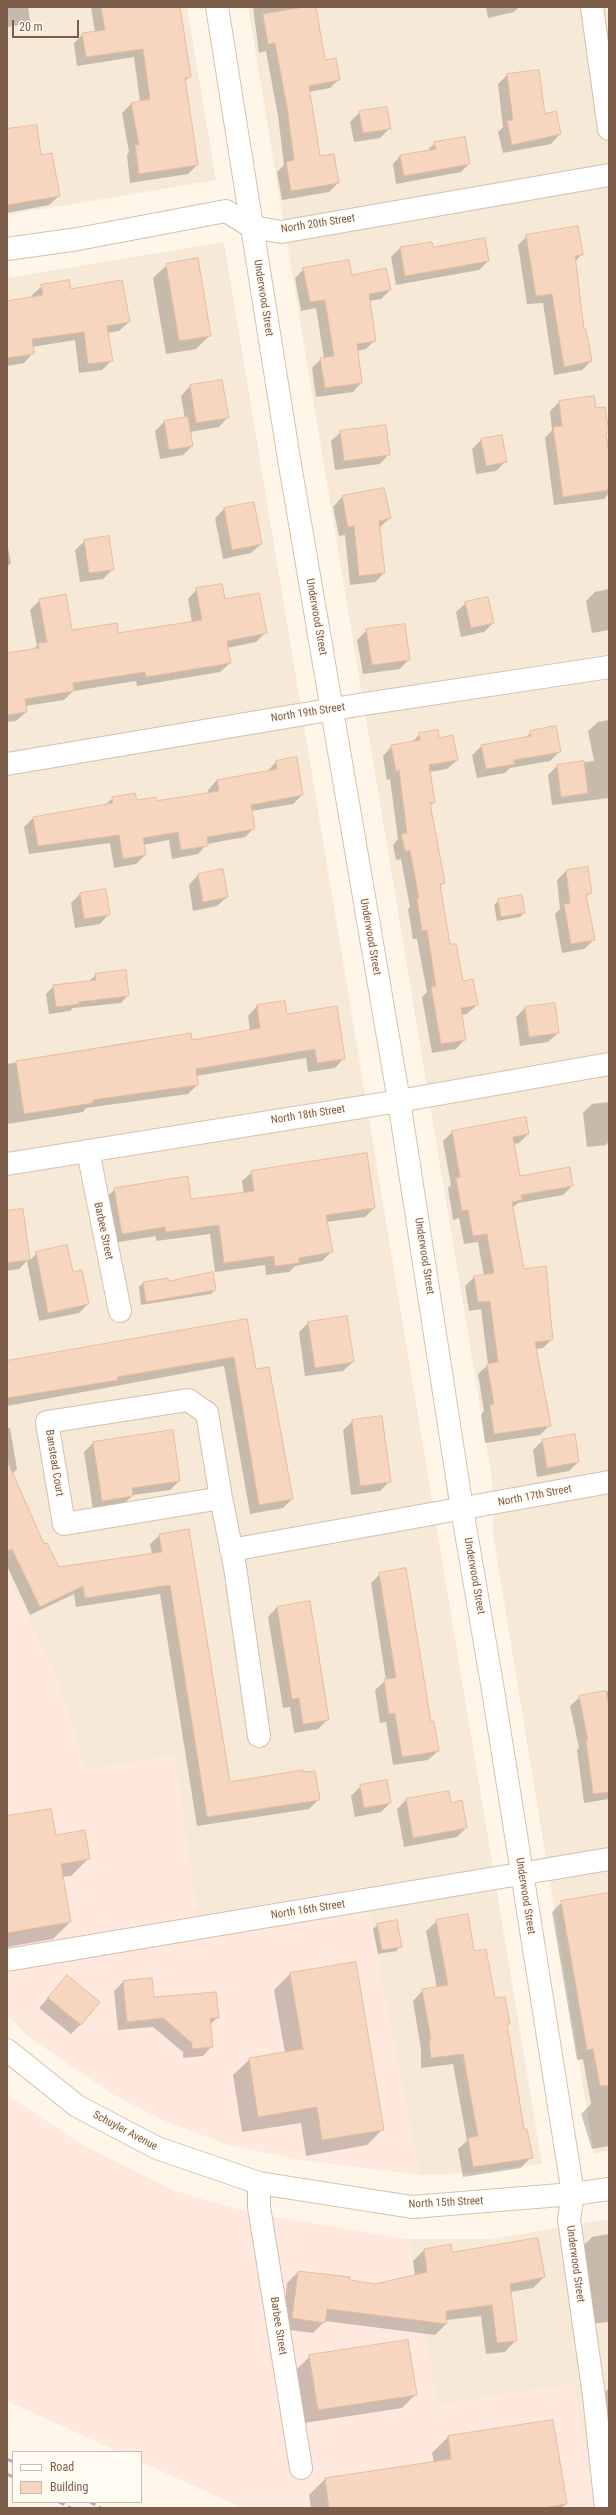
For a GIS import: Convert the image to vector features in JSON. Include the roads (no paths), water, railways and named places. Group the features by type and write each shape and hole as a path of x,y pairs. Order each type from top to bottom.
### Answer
{"street":[{"name":"Underwood Street","path":"217,7 332,709 399,1101 462,1509 573,2194 569,2219 594,2396 606,2508"},
{"path":"592,7 609,129"},
{"name":"North 20th Street","path":"7,248 78,239 226,211 252,227 281,232 609,175"},
{"name":"North 19th Street","path":"7,764 332,709 609,667"},
{"name":"North 18th Street","path":"7,1164 399,1101 609,1064"},
{"name":"Barbee Street","path":"88,1151 120,1311"},
{"name":"Banstead Court","path":"221,1498 64,1524 47,1422 188,1400 207,1412 231,1550 259,1736"},
{"name":"North 17th Street","path":"231,1550 609,1482"},
{"name":"North 16th Street","path":"7,1960 609,1859"},
{"name":"Schuyler Avenue","path":"7,2050 77,2106 158,2148 259,2183"},
{"name":"Barbee Street","path":"259,2183 259,2206 301,2468"},
{"name":"North 15th Street","path":"259,2183 412,2206 573,2194 609,2189"}],"railway":[{"path":"7,2459 12,2462"},
{"path":"7,2474 12,2476"},
{"path":"61,2503 71,2508"},
{"path":"92,2503 101,2508"}]}
